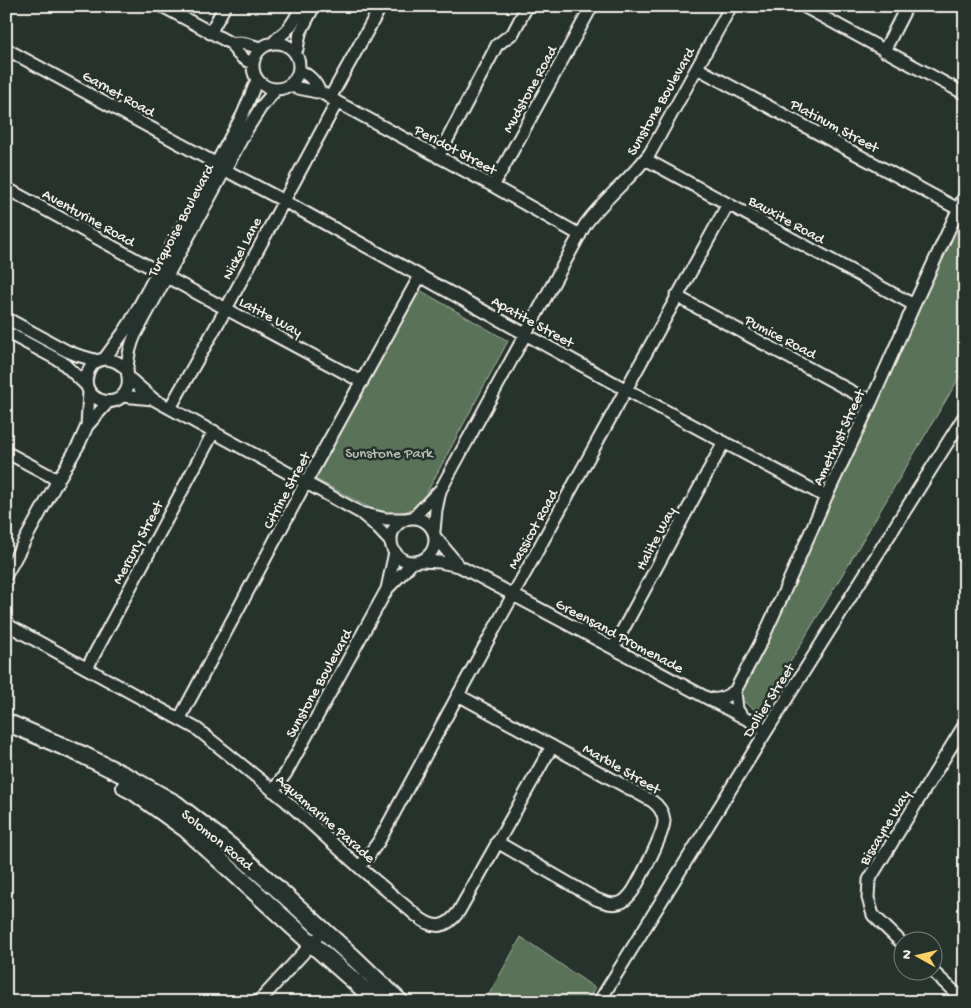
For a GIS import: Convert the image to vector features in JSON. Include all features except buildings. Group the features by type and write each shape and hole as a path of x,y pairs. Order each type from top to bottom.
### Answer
{"main road":[{"name":"Solomon Road","path":"6,722 83,755 130,778 176,804 231,847 400,1002"},
{"name":"Solomon Road","path":"6,733 86,767 133,791 186,829 378,1002"}],"street":[{"path":"162,6 232,44 246,61 253,62"},
{"path":"210,33 225,6"},
{"path":"274,42 292,24 302,6"},
{"path":"295,52 300,33 314,6"},
{"name":"Nickel Lane","path":"170,408 284,201 381,6"},
{"path":"438,157 498,45 513,33 527,6"},
{"name":"Mudstone Road","path":"493,186 592,6"},
{"name":"Sunstone Boulevard","path":"435,534 436,510 441,490 585,224 596,210 646,159 731,6"},
{"path":"884,51 907,6"},
{"path":"811,8 884,51 965,94"},
{"path":"232,44 235,42 257,47 259,50"},
{"path":"274,42 289,46 295,52 300,64 299,70 289,86 274,90 267,88 257,80 254,75 253,62 259,50 263,46 274,42"},
{"name":"Garnet Road","path":"6,49 221,167"},
{"name":"Platinum Street","path":"697,68 958,209"},
{"name":"Peridot Street","path":"299,70 309,77 318,87 319,91"},
{"name":"Turquoise Boulevard","path":"221,167 257,80"},
{"name":"Peridot Street","path":"289,86 319,91 580,235"},
{"name":"Turquoise Boulevard","path":"102,360 124,332 162,274 221,167 274,90"},
{"name":"Bauxite Road","path":"646,159 914,305"},
{"name":"Apatite Street","path":"221,167 826,497"},
{"name":"Aventurine Road","path":"6,188 162,274"},
{"name":"Amethyst Street","path":"736,691 773,616 965,195"},
{"name":"Massicot Road","path":"359,867 379,841 728,204"},
{"name":"Turquoise Boulevard","path":"128,374 128,357 131,343 162,274"},
{"name":"Latite Way","path":"162,274 362,382"},
{"name":"Citrine Street","path":"180,718 306,482 420,276"},
{"name":"Pumice Road","path":"676,296 871,402"},
{"path":"6,318 77,355 118,361 153,399 361,513 380,530 400,557 406,561 417,561 427,557 432,552 435,545 435,534 426,521 409,518 386,519 361,513"},
{"path":"6,332 62,362 88,388 94,398 101,401 108,402 122,396 129,384 128,374"},
{"path":"87,426 88,388 86,378 88,370 93,364 102,360"},
{"path":"122,396 153,399"},
{"path":"6,575 79,444 87,426 108,402"},
{"name":"Dollier Street","path":"599,1002 965,414"},
{"name":"Mercury Street","path":"87,668 214,432"},
{"name":"Halite Way","path":"613,648 724,442"},
{"path":"6,452 58,480"},
{"name":"Sunstone Boulevard","path":"409,518 441,490"},
{"path":"393,547 394,529 398,523 409,518"},
{"name":"Greensand Promenade","path":"435,534 459,566"},
{"name":"Sunstone Boulevard","path":"387,589 393,547"},
{"name":"Sunstone Boulevard","path":"273,791 290,766 387,589 417,561"},
{"name":"Greensand Promenade","path":"417,561 440,562 459,566 767,730"},
{"name":"Aquamarine Parade","path":"6,624 197,729 285,800 359,867 426,923 433,925 441,925 454,918 552,746"},
{"path":"704,697 716,700 736,691 737,709 742,717"},
{"name":"Marble Street","path":"458,695 652,801 660,808 664,820 664,827 658,842 633,892 619,903 609,904 596,899 497,842"},
{"name":"Biscayne Way","path":"894,935 873,915 868,898 869,880 965,724"},
{"path":"257,1002 323,930"},
{"path":"941,980 958,996"}],"green space":[{"path":"965,200 965,368 760,713 738,698"},
{"name":"Sunstone Park","path":"418,289 508,341 419,507 387,517 315,479"},
{"path":"521,937 595,988 588,1002 497,1002 488,996"}]}
